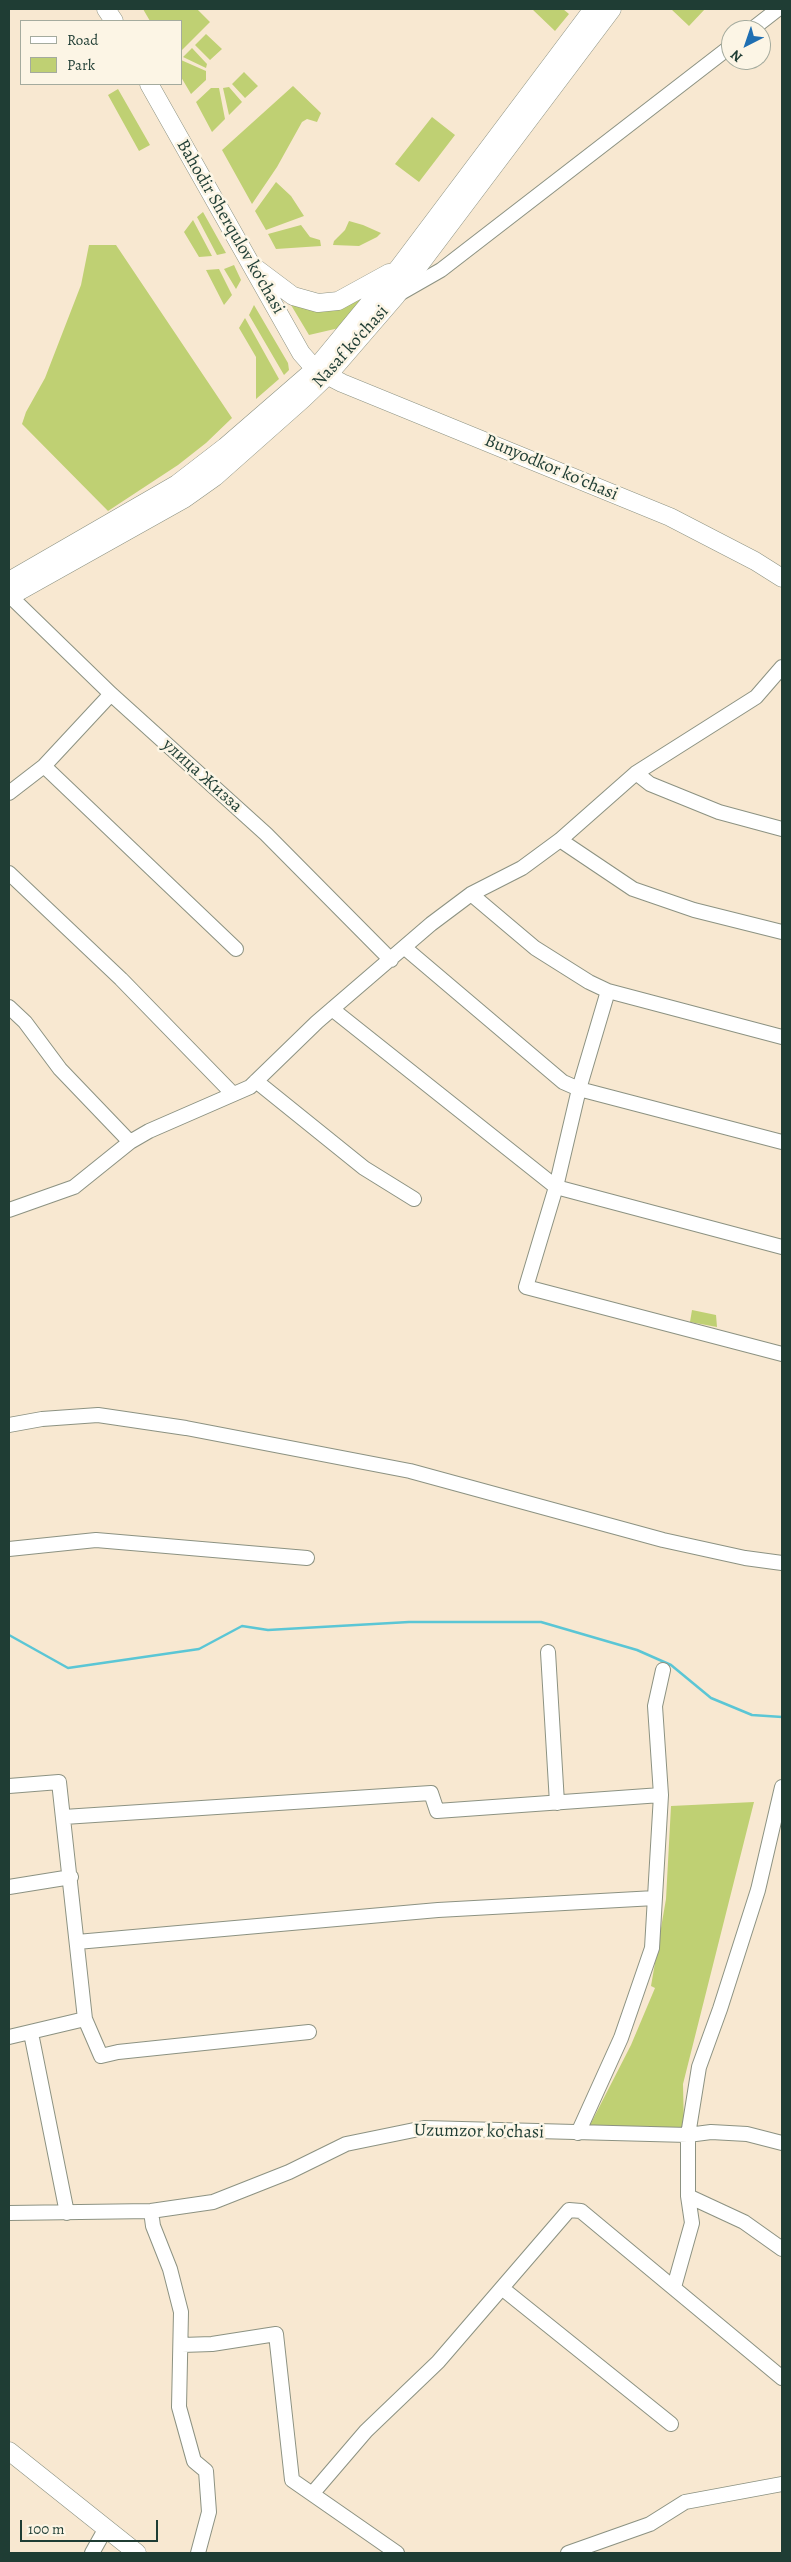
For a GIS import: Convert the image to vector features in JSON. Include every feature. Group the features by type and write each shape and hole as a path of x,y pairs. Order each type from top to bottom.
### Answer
{"main road":[{"path":"106,9 113,20"},
{"name":"Nasaf ko‘chasi","path":"321,372 593,9"},
{"name":"Nasaf ko‘chasi","path":"9,591 184,499 234,460 396,296 612,9"},
{"name":"Bahodir Sherqulov ko‘chasi","path":"150,85 301,353 321,372"},
{"path":"253,266 293,296 318,303 338,300 376,282 400,266"},
{"name":"Bunyodkor koʻchasi","path":"321,372 670,518 756,561 782,578"},
{"path":"9,2451 137,2553"}],"street":[{"path":"764,20 778,9"},
{"path":"396,296 441,270 721,54"},
{"name":"улица Жизза","path":"9,591 111,694 266,834 391,960"},
{"path":"9,1210 74,1187 130,1142 148,1131 250,1087 332,1009 471,894 522,868 560,840 636,773 756,697 782,667"},
{"path":"9,793 44,766 111,694"},
{"path":"44,766 236,949"},
{"path":"636,773 650,784 719,812 782,829"},
{"path":"560,840 633,889 694,910 782,932"},
{"path":"9,873 121,980 233,1094"},
{"path":"471,894 535,948 589,982 608,991 782,1036"},
{"path":"405,948 563,1082 578,1088 782,1142"},
{"path":"608,991 578,1088 556,1187 526,1287 782,1354"},
{"path":"9,1007 24,1022 60,1069 130,1142"},
{"path":"332,1009 556,1187 782,1247"},
{"path":"256,1081 364,1168 414,1199"},
{"path":"9,1425 42,1419 98,1414 186,1428 410,1471 663,1540 746,1558 782,1563"},
{"path":"9,1549 96,1540 307,1558"},
{"path":"548,1652 557,1803"},
{"path":"578,2133 621,2038 652,1948 661,1795 655,1706 663,1670"},
{"path":"9,1786 59,1782 71,1877 85,2019 101,2056 118,2052 309,2032"},
{"path":"674,2287 692,2223 688,2196 688,2135 698,2067 720,2010 758,1890 782,1787"},
{"path":"64,1817 322,1798 431,1793 437,1812 661,1795"},
{"path":"9,1887 71,1877"},
{"path":"77,1942 438,1910 655,1898"},
{"path":"9,2037 85,2019"},
{"path":"31,2033 67,2212"},
{"name":"Uzumzor ko'chasi","path":"9,2213 151,2211 213,2202 289,2172 346,2144 372,2136 424,2128 688,2135 711,2132 748,2134 782,2143"},
{"path":"688,2196 744,2222 782,2249"},
{"path":"312,2494 366,2432 438,2362 503,2289 569,2210 581,2211 782,2378"},
{"path":"151,2211 181,2312 182,2345 179,2407 194,2461 206,2471 209,2512 198,2553"},
{"path":"503,2289 671,2424"},
{"path":"182,2345 212,2344 276,2334 292,2480 397,2553"},
{"path":"568,2553 650,2524 686,2502 780,2481"},
{"path":"92,2553 106,2528"}],"green space":[{"path":"143,9 197,9 210,22 182,50 182,20 149,20"},
{"path":"532,9 563,9 569,14 555,31"},
{"path":"671,9 705,9 689,26"},
{"path":"206,34 222,49 210,60 195,45"},
{"path":"192,48 207,64 206,68 183,57"},
{"path":"182,60 206,71 206,80 191,94 182,79"},
{"path":"244,72 258,86 245,98 232,84"},
{"path":"293,86 321,113 317,122 307,119 302,122 277,167 252,204 222,150"},
{"path":"229,87 242,102 229,115 223,88"},
{"path":"211,88 219,88 225,119 212,132 196,102"},
{"path":"118,89 150,145 139,151 108,95"},
{"path":"432,117 455,135 419,182 395,164"},
{"path":"276,182 291,196 304,216 266,230 255,211"},
{"path":"203,212 226,253 217,255 197,217"},
{"path":"193,220 212,256 199,257 184,232"},
{"path":"349,221 381,233 359,246 333,245 334,241 345,230"},
{"path":"301,225 310,237 320,240 321,246 276,249 268,234"},
{"path":"89,245 116,245 232,418 206,443 178,465 108,511 22,424 26,412 45,378 81,285"},
{"path":"234,265 241,280 236,289 224,269"},
{"path":"219,269 232,295 224,305 206,270"},
{"path":"369,291 339,328 309,335 285,295 302,303"},
{"path":"254,305 288,363 289,370 284,375 249,315"},
{"path":"245,318 279,379 256,399 256,357 239,328"},
{"path":"692,1310 716,1315 717,1327 690,1322"},
{"path":"754,1802 683,2084 684,2128 590,2125 631,2045 655,1988 651,1986 666,1899 671,1806"}],"waterway":[{"path":"9,1635 68,1668 199,1649 242,1626 268,1630 409,1622 541,1622 637,1650 671,1665 711,1698 752,1715 782,1717"}]}
